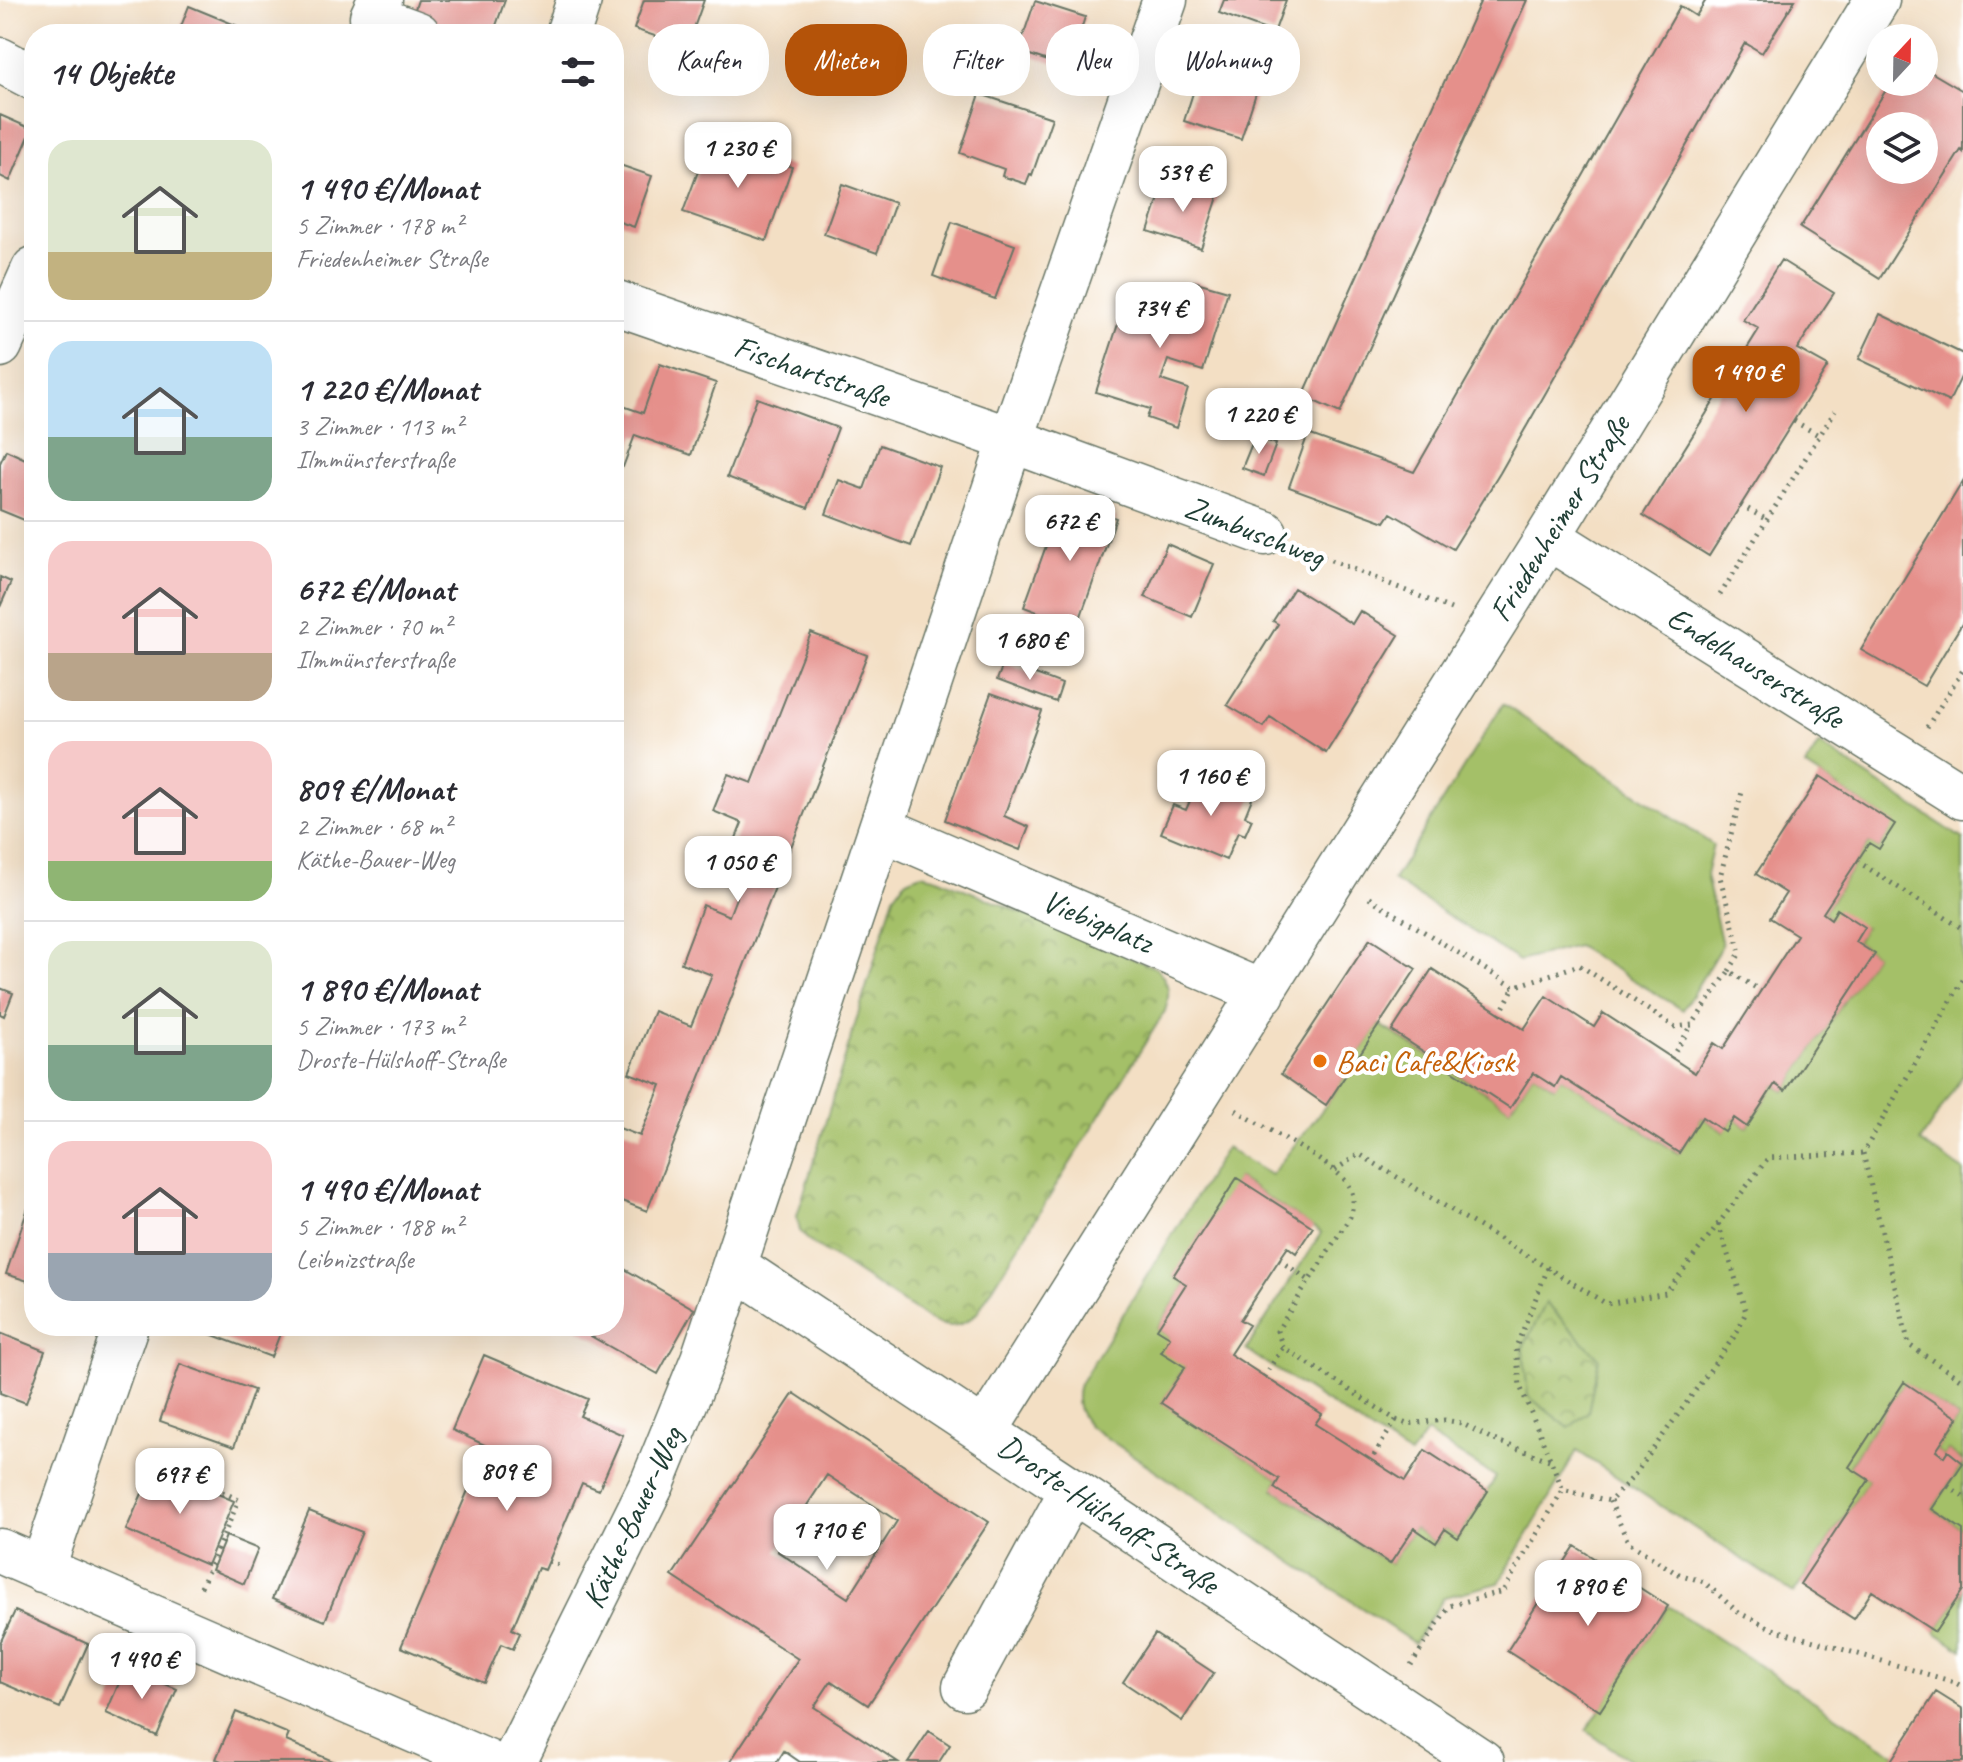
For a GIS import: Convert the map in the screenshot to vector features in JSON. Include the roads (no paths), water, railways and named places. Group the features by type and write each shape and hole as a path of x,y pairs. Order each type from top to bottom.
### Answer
{"street":[{"path":"380,0 372,17 391,24"},
{"path":"571,24 579,0"},
{"path":"736,1267 1011,440 1165,0"},
{"name":"Friedenheimer Straße","path":"1263,993 1548,537 1877,0"},
{"path":"0,60 24,73"},
{"path":"0,345 24,291"},
{"name":"Fischartstraße","path":"624,305 1011,440"},
{"name":"Zumbuschweg","path":"1011,440 1265,533"},
{"name":"Endelhauserstraße","path":"1548,537 1963,797"},
{"name":"Viebigplatz","path":"881,828 1263,993"},
{"path":"985,1431 1263,993"},
{"name":"Droste-Hülshoff-Straße","path":"736,1267 1482,1762"},
{"name":"Käthe-Bauer-Weg","path":"514,1762 653,1482 736,1267"},
{"path":"42,1570 123,1336"},
{"path":"965,1687 1072,1490"},
{"path":"0,1551 487,1762"}],"place":[{"name":"Baci Cafe&Kiosk","path":"1320,1061"}]}
